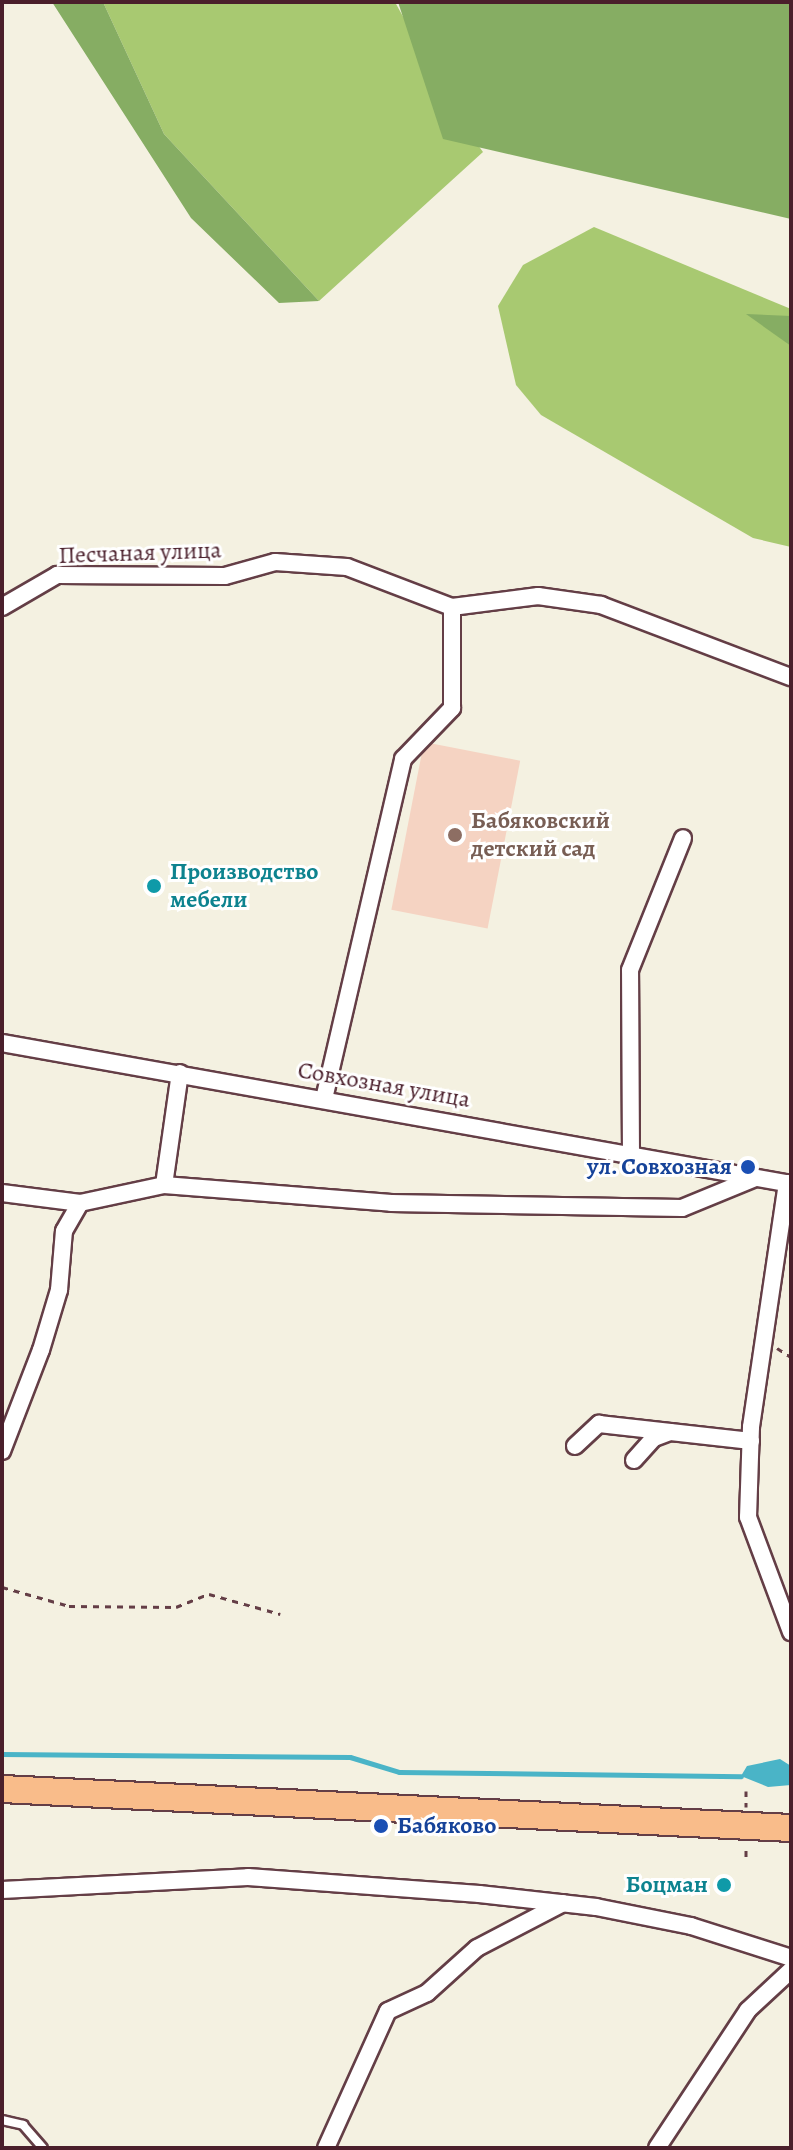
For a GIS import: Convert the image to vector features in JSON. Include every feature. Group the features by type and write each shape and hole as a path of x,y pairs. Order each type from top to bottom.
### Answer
{"highway":[{"path":"2,1789 791,1828"}],"street":[{"name":"Песчаная улица","path":"2,607 57,575 225,576 275,562 347,567 452,607 538,596 601,605 791,677"},
{"path":"324,1099 403,759 452,708 452,607"},
{"path":"631,1154 630,970 683,838"},
{"name":"Совхозная улица","path":"2,1043 789,1184"},
{"path":"164,1185 180,1073"},
{"path":"2,1193 80,1203 164,1185 391,1203 682,1208 757,1177"},
{"path":"789,1184 751,1441 748,1517 791,1632"},
{"path":"2,1451 41,1350 59,1290 64,1231 80,1203"},
{"path":"575,1446 599,1424 751,1441"},
{"path":"634,1460 654,1438 672,1432"},
{"path":"2,1890 248,1877 563,1903 691,1926 791,1958"},
{"path":"326,2148 388,2011 427,1993 477,1948 563,1903"},
{"path":"657,2148 748,2010 791,1970"}],"lane":[{"path":"2,2120 23,2125 43,2148"}],"path":[{"path":"2,1587 69,1606 176,1607 209,1594 280,1614"}],"shaded area":[{"name":"Бабяковский детский сад","path":"424,742 520,761 488,929 391,910"}],"green space":[{"path":"52,2 103,2 164,134 319,301 279,303 191,218"},
{"path":"103,2 395,2 459,119 483,152 319,301 164,134"},
{"path":"398,2 791,2 791,219 443,139"},
{"path":"594,227 791,309 791,547 753,538 541,415 516,385 498,306 523,265"},
{"path":"746,314 791,316 791,346"}],"water":[{"path":"780,1759 791,1766 791,1785 768,1787 741,1776 747,1766"}],"waterway":[{"path":"2,1754 350,1757 399,1772 741,1776"}],"place":[{"name":"Бабяковский детский сад","path":"455,835"},
{"name":"Производство мебели","path":"154,886"},
{"name":"ул. Совхозная","path":"748,1167"},
{"name":"Бабяково","path":"381,1826"},
{"name":"Боцман","path":"724,1885"}]}
